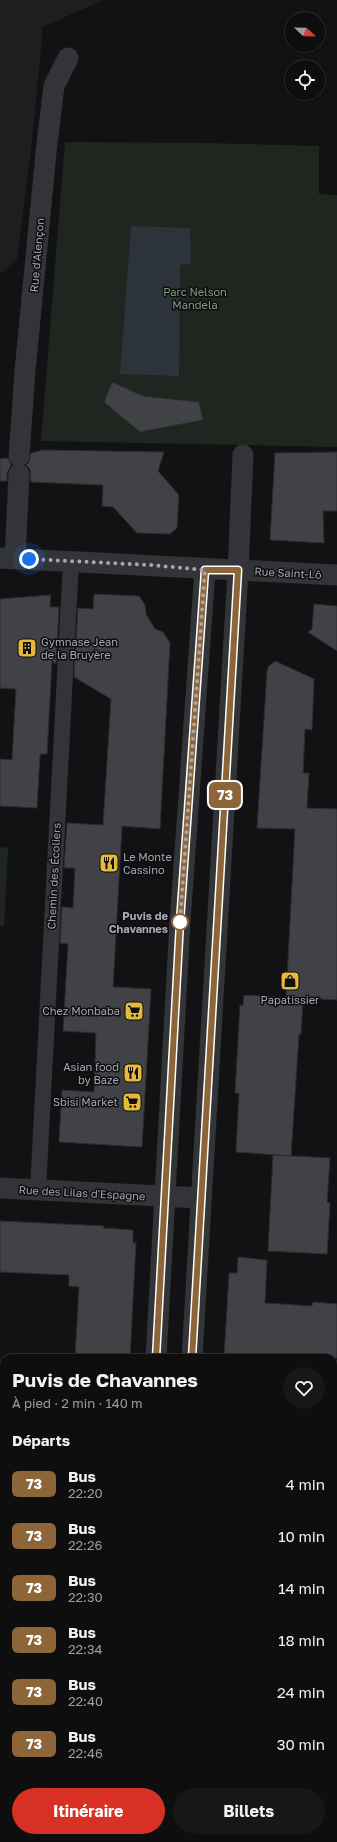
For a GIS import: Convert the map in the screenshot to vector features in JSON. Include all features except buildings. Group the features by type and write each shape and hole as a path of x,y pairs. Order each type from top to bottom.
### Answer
{"street":[{"name":"Rue d'Alençon","path":"8,558 19,465 25,371 47,143 54,86 68,58"},
{"path":"192,1354 238,570 243,455"},
{"name":"Rue Saint-Lô","path":"8,558 205,570 238,570 337,575"},
{"name":"Chemin des Écoliers","path":"38,1190 71,561"},
{"path":"156,1354 180,922 205,570"},
{"name":"Rue des Lilas d'Espagne","path":"0,1188 201,1198"}],"shaded area":[{"path":"0,0 103,0 43,27 32,142 17,260 0,274"},
{"path":"131,226 190,228 191,264 180,265 179,376 120,374"}],"green space":[{"name":"Parc Nelson Mandela","path":"65,142 319,146 319,194 337,195 337,447 41,441"},
{"path":"0,847 8,848 4,926 0,926"}],"bus line":[{"name":"73","path":"156,1354 180,922 205,570 238,570 192,1354"}],"place":[{"name":"Gymnase Jean de la Bruyère","path":"27,648"},
{"name":"Le Monte Cassino","path":"109,863"},
{"name":"Puvis de Chavannes","path":"180,922"},
{"name":"Papatissier","path":"290,981"},
{"name":"Chez Monbaba","path":"134,1011"},
{"name":"Asian food by Baze","path":"133,1073"},
{"name":"Sbisi Market","path":"132,1102"}],"route":[{"path":"29,559 150,565 205,570 180,922"}]}
